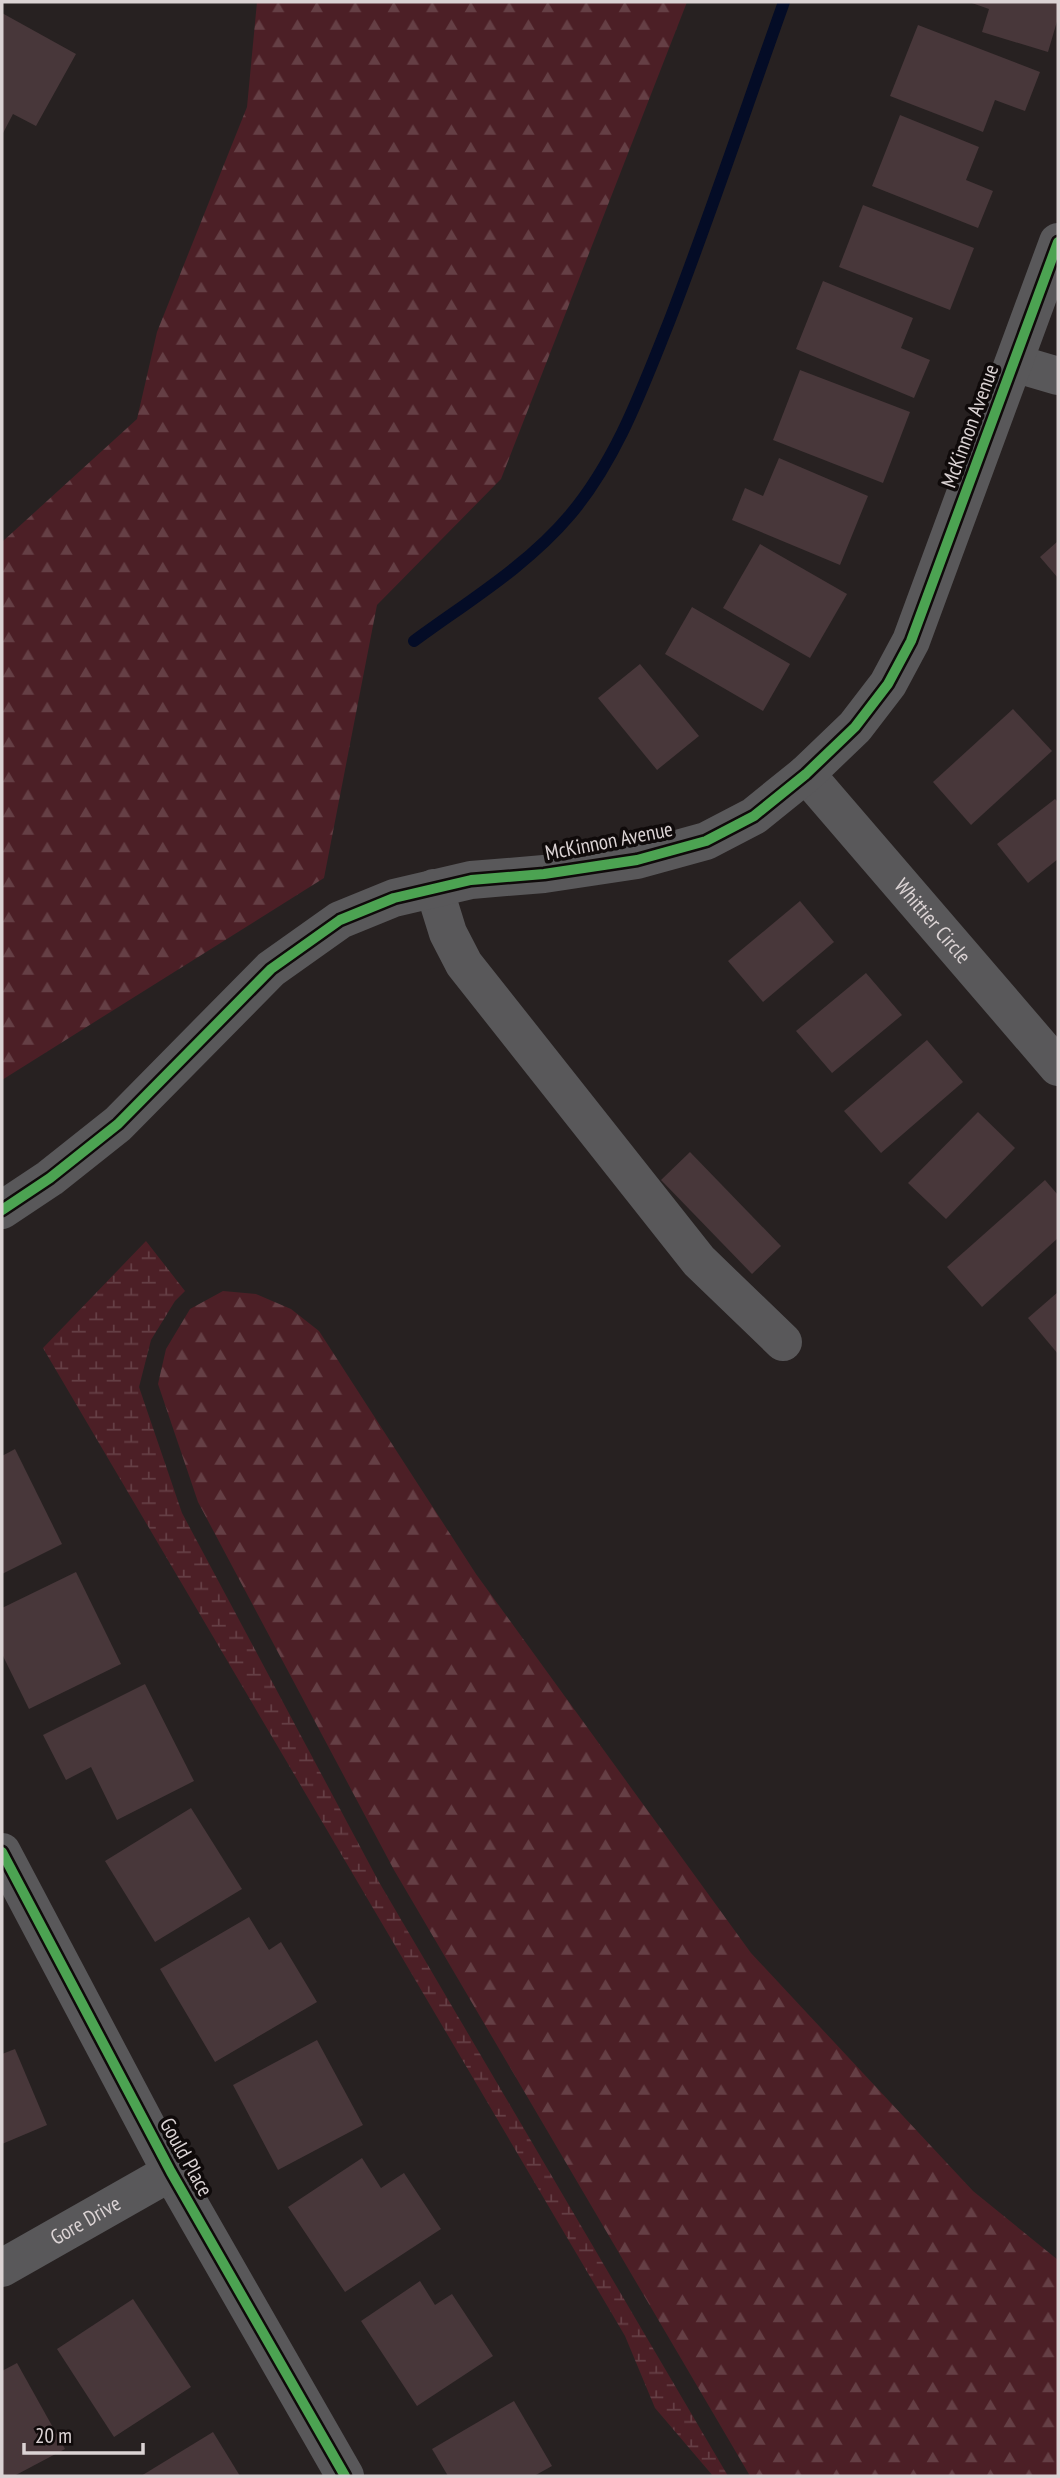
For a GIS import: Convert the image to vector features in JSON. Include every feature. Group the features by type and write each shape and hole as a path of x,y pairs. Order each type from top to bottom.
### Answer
{"street":[{"name":"McKinnon Avenue","path":"2,1210 50,1178 118,1125 271,970 340,920 394,898 471,880 544,874 637,860 706,841 754,816 806,774 855,727 888,684 911,641 1058,243"},
{"path":"1014,363 1058,376"},
{"name":"Whittier Circle","path":"806,774 1058,1067"},
{"path":"434,888 448,933 464,964 699,1261 783,1342"},
{"name":"Gould Place","path":"2,1852 171,2172 345,2476"},
{"name":"Gore Drive","path":"2,2268 171,2172"}],"green space":[{"path":"257,2 687,2 501,479 377,605 324,878 2,1080 2,542 137,419 157,332 247,107"},
{"path":"146,1241 185,1291 175,1301 151,1340 139,1387 182,1513 379,1882 728,2476 713,2476 655,2408 625,2336 43,1348"},
{"path":"223,1291 256,1294 291,1309 319,1331 476,1574 751,1953 973,2191 1058,2260 1058,2476 750,2476 394,1870 198,1502 158,1384 166,1349 190,1309"}],"building":[{"path":"969,2 1058,2 1058,18 1048,52 982,32 989,9"},
{"path":"2,13 76,54 36,126 13,114 2,135"},
{"path":"918,25 1040,72 1025,111 995,100 983,132 890,96"},
{"path":"900,115 979,147 966,180 993,191 978,228 872,186"},
{"path":"863,205 974,248 950,310 839,267"},
{"path":"823,281 913,318 901,348 930,360 914,398 796,349"},
{"path":"800,370 910,412 883,483 773,440"},
{"path":"779,458 868,496 840,565 732,520 745,488 763,496"},
{"path":"1058,541 1058,578 1040,557"},
{"path":"760,544 847,594 810,658 723,608"},
{"path":"692,607 790,664 763,711 665,654"},
{"path":"640,664 699,736 657,770 598,698"},
{"path":"1013,709 1052,751 971,825 933,782"},
{"path":"1055,799 1058,802 1058,859 1028,883 997,844"},
{"path":"800,901 834,942 763,1002 728,961"},
{"path":"866,973 902,1015 832,1073 796,1031"},
{"path":"927,1040 963,1082 881,1153 844,1111"},
{"path":"978,1112 1015,1148 946,1219 908,1183"},
{"path":"690,1152 781,1246 752,1274 661,1180"},
{"path":"1045,1180 1058,1195 1058,1238 982,1307 947,1267"},
{"path":"1058,1292 1058,1354 1028,1318"},
{"path":"15,1449 62,1544 2,1574 2,1456"},
{"path":"76,1572 121,1664 29,1709 2,1654 2,1608"},
{"path":"145,1684 194,1781 117,1820 91,1767 66,1780 43,1735"},
{"path":"191,1808 242,1889 155,1942 105,1861"},
{"path":"249,1917 269,1950 281,1942 317,2002 215,2062 160,1969"},
{"path":"317,2040 363,2125 278,2170 233,2085"},
{"path":"15,2049 47,2125 2,2144 2,2054"},
{"path":"362,2158 381,2188 404,2173 441,2229 345,2292 288,2207"},
{"path":"420,2281 435,2305 452,2294 493,2356 417,2406 361,2321"},
{"path":"133,2299 191,2387 114,2437 57,2349"},
{"path":"17,2363 65,2449 14,2476 2,2476 2,2371"},
{"path":"514,2401 552,2466 534,2476 448,2476 432,2449"},
{"path":"213,2432 240,2476 141,2476"}],"waterway":[{"path":"414,641 535,551 587,493 615,447 669,322 784,2"}],"cycle path":[{"path":"2,1210 50,1178 118,1124 271,969 340,920 394,898 471,880 544,874 637,860 706,841 754,816 806,774 855,727 888,684 911,641 1058,242"},
{"path":"2,1852 171,2172 345,2476"}]}
